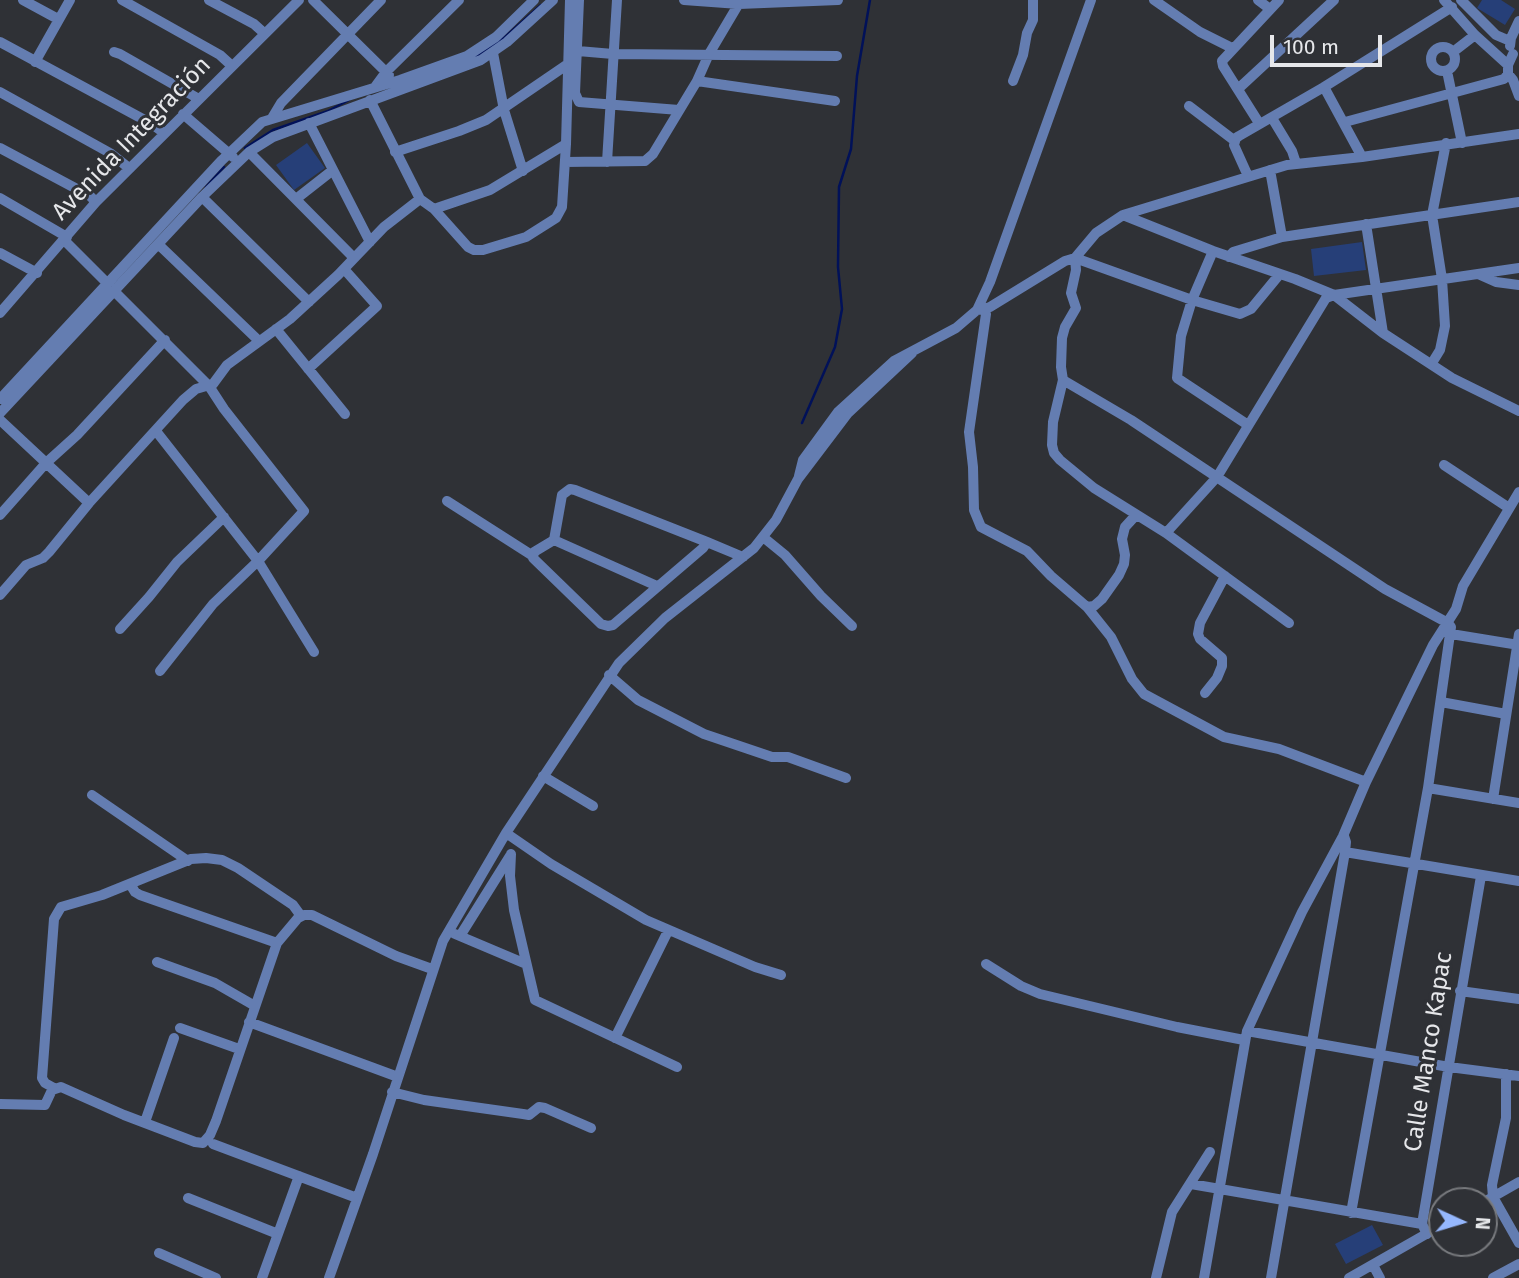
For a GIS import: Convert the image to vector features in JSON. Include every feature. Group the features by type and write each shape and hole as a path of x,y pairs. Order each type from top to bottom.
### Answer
{"street":[{"path":"23,0 58,19"},
{"path":"35,62 70,0"},
{"path":"209,0 254,24 264,33"},
{"name":"Avenida Integración","path":"0,313 96,202 299,0"},
{"path":"313,0 394,81"},
{"path":"272,118 281,103 381,0"},
{"path":"459,0 387,72 374,90 372,99 395,152 420,198 435,209 471,249 483,250 526,237 556,218 562,207 570,0"},
{"path":"0,412 230,153 262,122 452,63 480,50 534,0"},
{"path":"0,399 249,152 273,137 460,69 492,53 553,0"},
{"path":"579,0 576,98 579,102 679,110"},
{"path":"607,162 617,0"},
{"path":"684,0 838,0"},
{"path":"1013,81 1033,20 1033,0"},
{"path":"981,310 1091,0"},
{"path":"1154,0 1199,32 1232,48"},
{"path":"1258,0 1270,9"},
{"path":"1259,123 1222,64 1223,58 1279,0"},
{"path":"1238,89 1334,0"},
{"path":"1461,0 1496,34 1510,41"},
{"path":"123,1 220,55 232,66"},
{"path":"565,162 645,161 653,154 740,2"},
{"path":"1235,141 1259,123 1324,87 1448,4 1475,35 1513,61"},
{"path":"1519,21 1510,41 1513,80 1519,96"},
{"path":"1453,52 1475,35"},
{"path":"0,43 152,124 164,133"},
{"path":"1447,71 1435,69 1430,62 1431,54 1441,47 1453,52"},
{"path":"578,51 613,54 837,56"},
{"path":"114,52 199,99"},
{"path":"1447,71 1455,63 1453,52"},
{"path":"492,53 504,110 523,171"},
{"path":"1345,122 1504,79 1513,61"},
{"path":"395,152 459,131 504,110 568,64"},
{"path":"1447,71 1462,142"},
{"path":"697,81 835,101"},
{"path":"1324,87 1362,157"},
{"path":"0,92 110,153 130,168"},
{"path":"1189,106 1235,141 1248,176"},
{"path":"183,114 238,162"},
{"path":"1272,118 1292,151 1296,163"},
{"path":"309,123 370,242"},
{"path":"329,1278 432,969 449,931 506,833 609,675 665,618 743,557 763,537 776,520 797,480 848,413 912,353 1065,261 1075,258 1097,233 1123,215 1296,163 1362,157 1519,134"},
{"path":"435,209 490,190 566,144"},
{"path":"1432,363 1440,350 1445,326 1442,279 1432,215 1446,144"},
{"path":"0,148 90,196 96,202"},
{"path":"249,152 355,258"},
{"path":"296,199 333,170"},
{"path":"1270,170 1282,237"},
{"path":"202,197 309,302"},
{"path":"0,198 65,239 165,340 209,386 304,511 213,604 160,671"},
{"path":"0,595 26,565 43,558 49,552 89,503 183,400 196,389 216,381 227,365 309,302 420,198"},
{"path":"1228,257 1233,252 1282,237 1519,202"},
{"path":"1123,215 1334,295 1383,332 1452,377 1518,407"},
{"path":"1367,224 1383,332"},
{"path":"158,244 259,341"},
{"path":"1213,251 1192,300 1181,336 1177,378 1248,425"},
{"path":"0,253 37,273"},
{"path":"1075,258 1192,300 1246,313 1279,275"},
{"path":"1075,258 1076,270 1071,293 1076,307 1062,338 1063,380 1053,422 1054,453 1094,488 1166,534 1289,622"},
{"path":"1166,534 1217,477 1326,298 1375,288 1519,268"},
{"path":"308,369 377,306 344,269"},
{"path":"1477,274 1496,282 1519,285"},
{"path":"981,310 986,314 969,432 975,517 981,527 1027,551 1087,607 1111,636 1132,679 1144,694 1224,737 1279,749 1366,782"},
{"path":"276,329 345,414"},
{"path":"0,515 46,463 77,435 165,340"},
{"path":"1063,380 1131,420 1385,589 1451,627 1428,788 1351,1213"},
{"path":"0,420 89,503"},
{"path":"156,431 258,561 314,652"},
{"path":"1444,465 1509,508"},
{"path":"533,556 534,552 554,540 563,493 572,489 743,557"},
{"path":"1204,1278 1246,1035 1302,912 1343,836 1366,782 1433,645 1456,609 1463,586 1519,492"},
{"path":"447,501 533,556 534,561 605,626 613,625 704,548 707,542"},
{"path":"1087,607 1094,606 1102,599 1119,575 1124,564 1122,539 1125,527 1136,514"},
{"path":"120,629 177,562 223,517"},
{"path":"763,537 785,555 852,626"},
{"path":"554,540 657,586"},
{"path":"1205,693 1217,677 1222,658 1200,639 1198,634 1200,623 1225,576"},
{"path":"1451,634 1518,641 1493,799"},
{"path":"609,675 638,700 704,734 772,757 788,757 846,778"},
{"path":"1441,702 1506,715"},
{"path":"543,776 593,806"},
{"path":"1428,788 1519,803"},
{"path":"92,794 188,860"},
{"path":"506,833 608,899 668,931 781,975"},
{"path":"1271,1278 1345,852 1346,839 1343,836"},
{"path":"460,936 519,842"},
{"path":"1345,852 1519,881"},
{"path":"511,854 510,876 514,910 535,1000 677,1067"},
{"path":"301,916 293,905 231,864 206,858 188,860 102,895 61,907 55,915 42,1078 44,1083 54,1088 63,1087 195,1142 205,1142 216,1121 277,943 301,916 316,917 396,956 432,969"},
{"name":"Calle Manco Kapac","path":"1424,1229 1460,990 1481,876"},
{"path":"130,884 140,895 277,943"},
{"path":"449,931 527,964"},
{"path":"615,1038 668,931"},
{"path":"157,962 215,983 255,1006"},
{"path":"986,964 1021,986 1040,994 1177,1027 1313,1043 1449,1067 1519,1076"},
{"path":"1460,990 1519,999"},
{"path":"249,1022 398,1077"},
{"path":"145,1122 177,1033 239,1049"},
{"path":"1491,1187 1507,1118 1506,1074"},
{"path":"0,1104 45,1105 54,1088"},
{"path":"392,1092 424,1100 529,1115 539,1107 545,1108 591,1128"},
{"path":"213,1144 357,1198"},
{"path":"1156,1278 1172,1212 1210,1152"},
{"path":"262,1278 299,1176"},
{"path":"1498,1194 1519,1182"},
{"path":"1191,1184 1424,1229"},
{"path":"188,1198 278,1234"},
{"path":"1498,1214 1519,1243"},
{"path":"1349,1278 1428,1228"},
{"path":"159,1253 216,1278"},
{"path":"1493,1278 1519,1264"},
{"path":"1373,1265 1380,1278"}],"shaded area":[{"path":"1482,0 1501,0 1515,9 1505,25 1477,8"},
{"path":"307,143 325,168 294,190 276,165"},
{"path":"1362,242 1366,270 1314,276 1311,249"},
{"path":"1372,1225 1383,1245 1346,1264 1335,1244"}],"waterway":[{"path":"802,423 835,347 842,309 838,267 839,187 851,149 857,76 870,0"},
{"path":"472,59 505,37 541,5"},
{"path":"245,148 273,130 328,111 349,100"},
{"path":"206,187 224,167"}]}
